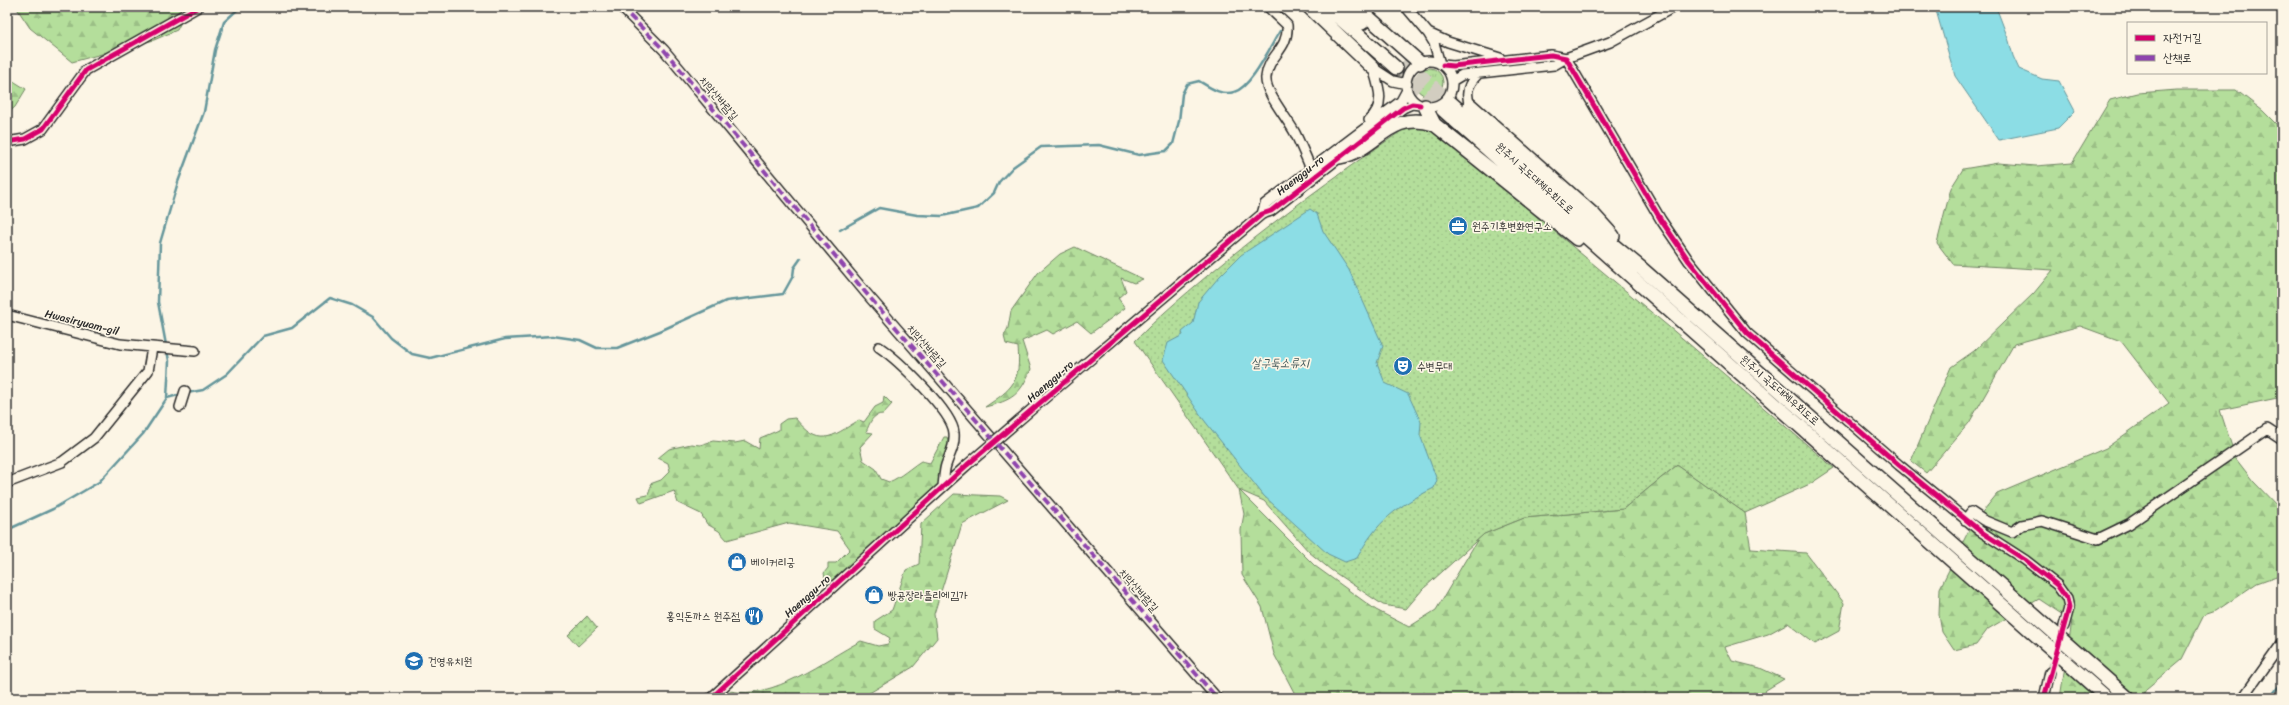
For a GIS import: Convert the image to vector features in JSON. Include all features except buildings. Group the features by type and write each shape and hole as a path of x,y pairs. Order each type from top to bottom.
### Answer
{"highway":[{"path":"1309,7 1373,68"},
{"path":"1326,7 1400,64 1344,7"},
{"path":"1357,7 1424,62"},
{"name":"원주시 국도대체우회도로","path":"1449,95 1637,272 2107,698"},
{"path":"1470,105 1594,215 1637,272"},
{"path":"1422,106 1434,124 1577,239 1637,272"},
{"path":"1338,154 1351,154 1401,122 1421,120 1434,124"},
{"name":"원주시 국도대체우회도로","path":"1637,272 2128,698"}],"street":[{"path":"7,142 25,139 43,130 86,70 198,7"},
{"name":"치악산바람길","path":"621,7 664,50 866,294 1217,698"},
{"path":"1268,7 1287,25 1288,36 1270,63 1265,78 1270,92 1295,132 1311,169"},
{"path":"1406,7 1428,33 1434,43 1441,64 1450,75 1449,95"},
{"path":"1428,33 1430,56 1409,73 1407,87 1412,98 1422,106 1437,105 1443,102 1462,75 1554,65 1566,58 1610,42 1674,7"},
{"path":"1428,33 1448,42 1505,60"},
{"path":"1424,62 1453,66 1551,55 1566,58 1661,220 1689,261 1747,333 1899,465 1965,520 2057,585 2067,599 2069,608 2064,626"},
{"path":"1373,68 1393,81 1407,87"},
{"path":"1338,154 1342,142 1377,112 1379,106 1380,89 1373,68"},
{"path":"1470,105 1467,97 1468,86 1477,74"},
{"name":"Haenggu-ro","path":"711,698 967,465 1262,214 1271,211 1401,101 1407,87"},
{"path":"1449,95 1470,105"},
{"name":"Haenggu-ro","path":"1262,214 1265,204 1311,169 1338,154 1403,108 1412,104 1422,106"},
{"name":"Hwasiryuam-gil","path":"7,315 120,344 191,352"},
{"path":"879,347 891,355 946,412 954,431 954,448 946,466 943,486"},
{"path":"7,483 62,462 94,438 148,371 152,348"},
{"path":"180,407 185,391"},
{"path":"1965,520 1971,512 1983,520 2012,532 2022,525 2042,521 2098,539 2129,524 2268,429 2282,440"},
{"path":"2243,698 2282,643"},
{"path":"2044,698 2050,672"}],"green space":[{"path":"16,7 178,7 185,14 177,30 154,40 72,62 30,28"},
{"path":"1429,68 1435,69 1439,72 1442,76 1442,88 1439,92 1435,95 1429,96 1423,95 1419,92 1416,88 1415,82 1416,76 1419,72 1423,69"},
{"path":"7,77 26,89 15,107 7,114"},
{"path":"2177,90 2236,90 2263,111 2282,130 2282,397 2220,410 2236,459 2253,481 2282,511 2282,574 2257,583 2216,611 2204,615 2182,659 2146,689 2142,698 2060,698 2072,621 2039,599 1988,629 1976,645 1954,650 1942,632 1939,615 1940,588 1971,526 1997,494 2106,448 2169,403 2121,341 2080,326 2014,344 1969,423 1926,473 1911,461 1951,367 1974,351 2034,293 2053,270 1953,264 1937,243 1951,188 1963,169 1998,163 2036,166 2072,163 2110,100 2138,93"},
{"path":"1417,127 1434,131 1675,332 1834,468 1810,484 1745,513 1677,465 1623,509 1524,518 1484,534 1423,589 1406,609 1383,605 1331,570 1309,552 1264,501 1239,490 1135,341 1161,315 1278,219 1401,131"},
{"path":"1075,247 1143,279 1134,283 1121,278 1126,291 1118,298 1125,308 1091,333 1077,321 1053,334 1047,330 1022,341 1031,369 1027,378 1019,391 1009,399 985,407 1009,389 1016,376 1019,359 1018,347 1006,344 1004,336 1008,328 1011,311 1038,273 1060,254"},
{"path":"884,396 892,404 883,414 879,414 874,417 870,422 866,432 873,433 860,447 863,460 876,469 881,479 889,482 921,461 930,463 944,437 947,437 949,446 941,485 827,589 824,573 828,568 828,563 836,563 850,549 837,531 789,523 727,540 719,531 707,524 701,514 678,503 674,491 641,503 638,497 648,495 651,487 650,484 661,480 670,471 668,463 658,458 669,449 691,444 700,445 713,441 735,443 745,441 759,449 760,438 779,430 779,424 786,419 795,418 811,434 819,437 826,437 840,432 859,420 864,422 875,407 883,403"},
{"path":"1677,465 1745,513 1751,549 1806,553 1844,603 1839,631 1815,644 1788,623 1768,634 1725,647 1732,661 1760,668 1784,679 1766,690 1759,698 1297,698 1274,654 1262,607 1242,575 1241,530 1244,514 1239,490 1315,566 1376,610 1409,627 1436,610 1478,539 1484,534 1524,518 1623,509"},
{"path":"954,494 1000,496 1008,500 962,524 934,614 937,638 913,667 861,698 722,698 730,691 746,693 781,685 815,668 861,641 878,646 888,644 890,638 875,629 875,621 892,610 906,570 919,564 921,524"},
{"path":"587,616 597,628 578,646 568,635"}],"water":[{"path":"1935,7 1996,7 2019,69 2042,79 2059,81 2075,111 2058,128 1999,140 1955,76"},
{"name":"살구둑소류지","path":"1310,209 1317,214 1323,231 1349,270 1383,346 1377,363 1385,383 1408,394 1421,422 1420,435 1437,480 1434,488 1409,502 1389,516 1372,534 1357,558 1345,562 1328,554 1264,496 1204,420 1163,360 1168,343 1183,335 1182,332 1193,323 1198,302 1219,277 1241,255"}],"waterway":[{"path":"7,530 53,509 99,482 143,434 167,398 169,361 158,302 160,243 178,182 204,112 215,50 224,22 237,10 245,7"},
{"path":"840,230 879,208 917,215 942,216 978,208 994,193 999,182 1013,167 1041,147 1099,145 1139,155 1166,151 1173,144 1179,121 1182,94 1187,84 1199,81 1224,93 1234,92 1240,89 1253,75 1280,31"},
{"path":"187,393 203,390 227,374 263,336 292,328 330,298 352,305 373,317 391,338 412,354 430,358 505,339 553,336 580,340 597,348 617,348 660,331 726,301 783,294 793,276 794,268 801,258"},
{"path":"167,398 182,394"},
{"path":"2270,698 2282,682"}],"tunnel":[{"path":"1404,60 1450,102"},
{"path":"1396,68 1443,110"},
{"path":"2050,672 2064,626"}],"marked path":[{"path":"621,7 664,50 866,293 1217,698"}],"cycle path":[{"path":"7,142 25,139 43,129 86,70 198,7"},
{"path":"1443,65 1453,66 1551,55 1566,58 1661,220 1689,261 1747,333 1899,465 1980,531 2025,560 2057,585 2067,599 2069,608 2044,698"},
{"path":"711,698 967,465 1262,214 1271,211 1403,108 1412,104 1420,105"}],"place":[{"name":"원주기후변화연구소","path":"1458,226"},
{"name":"수변무대","path":"1403,366"},
{"name":"베이커리궁","path":"737,562"},
{"name":"빵공장라뜰리에김가","path":"874,595"},
{"name":"홍익돈까스 원주점","path":"754,616"},
{"name":"건영유치원","path":"414,661"}]}
